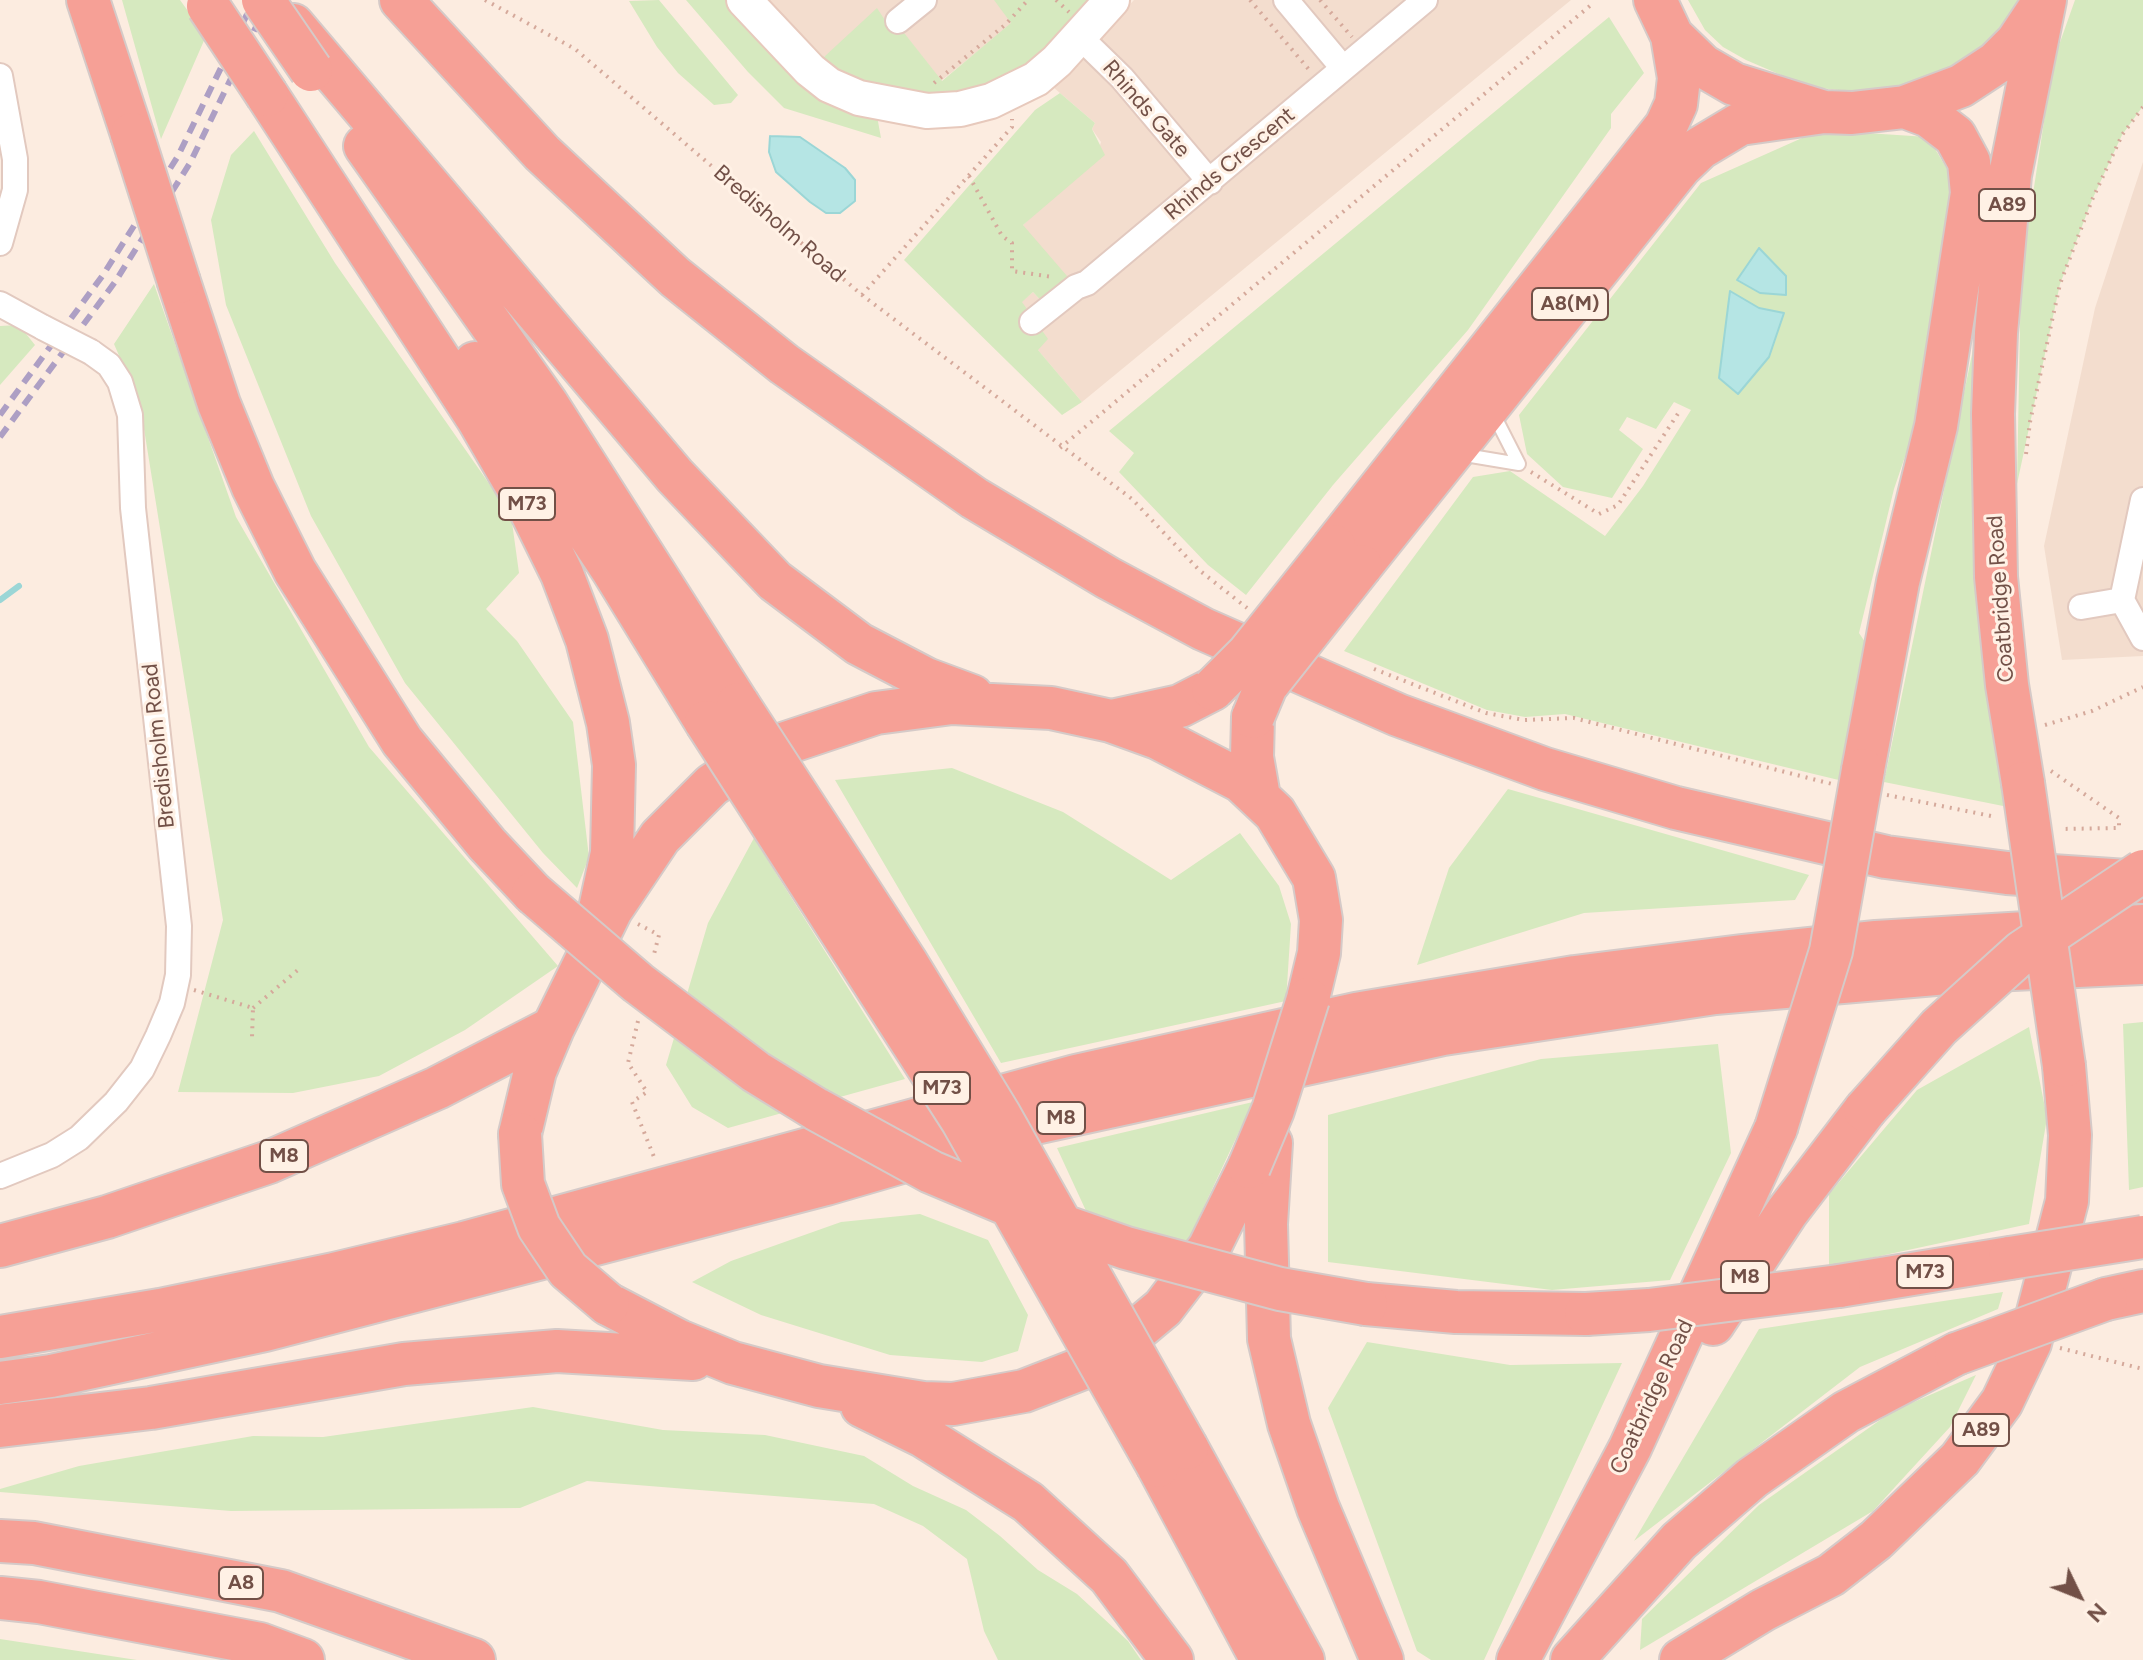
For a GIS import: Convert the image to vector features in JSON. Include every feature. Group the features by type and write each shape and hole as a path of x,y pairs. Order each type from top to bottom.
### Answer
{"highway":[{"name":"M73","path":"88,0 219,404 253,487 295,571 402,741 487,844 533,893 648,992 756,1072 816,1109 931,1172 1040,1218 1126,1248 1280,1289 1366,1304 1456,1312 1586,1314 1649,1310 1839,1286 2143,1237"},
{"name":"M73","path":"263,0 294,76 478,419 529,507 562,574 587,640 608,723 616,804 605,895 582,968"},
{"name":"M73","path":"272,0 294,76 495,328 722,713 993,1103 1173,1457 1262,1660"},
{"path":"401,0 542,153 675,277 784,364 974,498 1096,571 1203,629 1339,690 1465,740 1545,769 1690,812 1886,857 2007,873 2143,882"},
{"path":"1664,18 1703,66 1734,84 1824,112 1878,111 1905,107 1961,86 1996,63 2025,32 2044,0"},
{"name":"Coatbridge Road","path":"2036,776 2007,685 1996,577 1993,414 1996,333 2010,175 2044,0"},
{"name":"M73","path":"212,2 294,76 775,581 859,644 926,679 993,704"},
{"name":"A8(M)","path":"1259,797 1250,736 1253,717 1266,686 1347,556 1666,126 1676,104 1679,78 1664,18"},
{"name":"A89","path":"1861,783 1898,582 1936,426 1972,193 1969,162 1955,136 1929,116 1905,107"},
{"name":"A8(M)","path":"1111,721 1158,713 1213,689 1452,453 1662,187 1700,148 1740,124 1824,112"},
{"path":"1259,1170 1181,1288 1143,1326 1083,1368 1024,1391 953,1404 899,1401 819,1386 733,1363 668,1336 608,1304 568,1270 539,1227 523,1184 520,1134 535,1071 611,910 660,837 683,810 736,768 797,737 876,713 952,703 1051,708 1111,721 1158,738 1215,765 1259,797 1275,813 1305,859 1319,897 1319,953 1273,1110 1259,1170 1269,1339 1286,1410 1318,1508 1382,1660"},
{"name":"A89","path":"1681,1660 1763,1610 1831,1575 1876,1540 1960,1459 2002,1402 2030,1343 2067,1201 2070,1135 2036,776"},
{"name":"Coatbridge Road","path":"1518,1660 1630,1448 1776,1128 1831,951 1861,783"},
{"name":"M8","path":"1630,1448 1787,1212 1865,1110 1939,1027 2022,952 2143,871"},
{"name":"M8","path":"0,1337 160,1310 334,1274 464,1243 1076,1076 1356,1014 1575,977 1728,958 1876,942 2143,926"},
{"name":"M8","path":"0,1383 51,1376 265,1330 826,1184 1035,1123 1443,1034 1715,993 1970,971 2143,963"},
{"name":"M8","path":"0,1246 107,1217 269,1162 437,1088 553,1028"},
{"path":"1572,1660 1679,1541 1752,1478 1846,1412 1956,1354 2125,1295"},
{"path":"0,1426 151,1408 404,1364 557,1351 733,1363"},
{"path":"0,1412 281,1384"},
{"path":"819,1386 923,1436 1028,1502 1109,1576 1172,1660"},
{"name":"M73","path":"1173,1457 1303,1660"},
{"name":"A8","path":"0,1541 34,1543 281,1591 474,1660"},
{"path":"0,1598 39,1602 260,1644 303,1660"}],"street":[{"path":"744,0 810,70 829,85 859,98 927,111 960,109 1012,92 1036,79 1076,26 1112,0"},
{"path":"898,21 924,0"},
{"path":"1286,0 1343,68"},
{"name":"Rhinds Crescent","path":"1032,322 1076,287 1087,283 1425,0"},
{"name":"Rhinds Gate","path":"1076,26 1210,182"},
{"path":"0,76 15,159 15,190 0,243"},
{"name":"Bredisholm Road","path":"0,304 91,352 109,365 120,382 130,415 133,508 179,926 172,1003 142,1069 116,1102 79,1138 52,1155 0,1176"},
{"path":"2143,500 2122,600 2143,638"},
{"path":"2081,607 2122,600"}],"lane":[{"path":"1490,407 1519,464"},
{"path":"1452,453 1519,464"}],"path":[{"name":"Bredisholm Road","path":"485,0 575,49 862,295 1012,127 1012,92"},
{"path":"936,89 927,89 1006,24 1028,0"},
{"path":"1056,0 1076,26"},
{"path":"1250,0 1323,86"},
{"path":"1320,0 1364,51"},
{"path":"1060,448 1591,5"},
{"path":"2025,463 2030,422 2060,284 2122,135 2143,107"},
{"path":"969,176 1002,236 1012,243 1010,271 1067,278 1076,287"},
{"path":"862,295 1060,448 1132,499 1199,570 1251,610"},
{"path":"1519,464 1581,506 1599,514 1618,505 1681,409"},
{"path":"1373,668 1486,713 1524,720 1574,718 1998,817"},
{"path":"2040,726 2092,711 2143,687"},
{"path":"2036,776 2119,818 2119,828 2060,829 2045,826"},
{"path":"252,1037 253,1008 299,969"},
{"path":"176,985 253,1008"},
{"path":"632,1102 654,1157"},
{"path":"2050,1346 2143,1369"}],"shaded area":[{"path":"767,0 1032,0 1008,27 941,81 901,30 894,34 885,23 888,21 824,57"},
{"path":"1134,0 1571,0 1082,402 1037,349 1037,325 1021,302 1033,292 1042,302 1023,225 1099,149 1101,142 1092,129 1095,123 1053,87"},
{"path":"2143,162 2143,656 2062,660 2044,546 2095,308"}],"green space":[{"path":"122,0 180,0 206,36 161,139"},
{"path":"659,0 738,95 731,103 714,105 678,73 657,47 629,1"},
{"path":"686,0 729,0 877,116 881,138 784,108 748,72"},
{"path":"994,0 1097,0 1026,70 957,96 884,91 830,68 777,12 824,57 877,8 894,34 901,29 942,81 1011,23"},
{"path":"1688,0 2028,0 1982,55 1907,86 1868,93 1809,87 1746,60 1723,47 1705,30"},
{"path":"2075,0 2143,0 2143,106 2122,135 2092,200 2060,284 2017,484 2021,273 2053,62"},
{"path":"1609,17 1644,73 1611,114 1611,128 1468,330 1333,485 1246,595 1208,565 1119,472 1134,453 1109,431"},
{"path":"1060,93 1095,123 1092,129 1105,155 1023,225 1067,276 1065,283 1043,303 1033,292 1022,302 1048,339 1038,350 1082,402 1062,415 904,260 1035,110"},
{"path":"1820,130 1928,137 1956,184 1912,436 1894,489 1859,633 1873,654 1847,782 1565,714 1525,717 1487,710 1344,651 1473,477 1510,471 1605,536 1643,486 1691,410 1674,402 1656,429 1627,417 1619,430 1643,449 1612,498 1563,487 1527,454 1519,415 1701,183"},
{"path":"254,131 335,263 511,515 519,573 486,609 517,641 573,722 589,857 577,888 543,853 405,683 311,516 226,305 211,220 231,155"},
{"path":"154,284 236,517 369,747 558,966 465,1030 379,1076 293,1093 178,1092 223,920 140,404 114,344"},
{"path":"1985,291 2013,808 1884,782"},
{"path":"19,325 35,345 0,385 0,326"},
{"path":"952,768 1063,812 1171,880 1240,833 1279,886 1291,924 1286,1001 1001,1063 835,780"},
{"path":"1508,789 1809,875 1795,900 1584,913 1417,965 1449,868"},
{"path":"754,838 905,1079 728,1128 692,1107 666,1065 708,923"},
{"path":"2143,1022 2143,1187 2129,1190 2123,1024"},
{"path":"2029,1027 2047,1118 2029,1224 1829,1267 1829,1194 1917,1090"},
{"path":"1718,1044 1731,1153 1670,1280 1552,1290 1328,1262 1328,1115 1541,1059"},
{"path":"1253,1102 1185,1247 1087,1213 1057,1148"},
{"path":"920,1214 988,1240 1028,1315 1018,1351 982,1362 890,1355 761,1315 692,1282 731,1261 841,1222"},
{"path":"2003,1292 1998,1309 1860,1367 1634,1541 1759,1329"},
{"path":"1367,1342 1510,1365 1622,1363 1484,1660 1431,1660 1417,1651 1328,1408"},
{"path":"1976,1375 1950,1427 1873,1511 1640,1650 1642,1619 1759,1505 1893,1411"},
{"path":"533,1407 663,1430 765,1435 864,1456 913,1486 966,1510 1038,1570 1077,1594 1128,1641 1141,1660 998,1660 984,1631 967,1559 923,1526 874,1504 587,1481 520,1508 231,1511 0,1492 0,1489 79,1466 253,1436 323,1437"},
{"path":"0,1639 137,1660 0,1660"}],"water":[{"path":"770,136 800,137 845,168 855,180 855,201 840,213 826,213 810,202 776,172 769,152"},
{"path":"1759,248 1786,276 1786,295 1760,293 1737,280"},
{"path":"1730,291 1759,308 1784,313 1769,357 1738,394 1719,378"}],"waterway":[{"path":"0,600 19,586"}],"railway":[{"path":"0,415 103,275 178,156 254,0"},
{"path":"0,437 115,282 190,163 269,0"}]}
